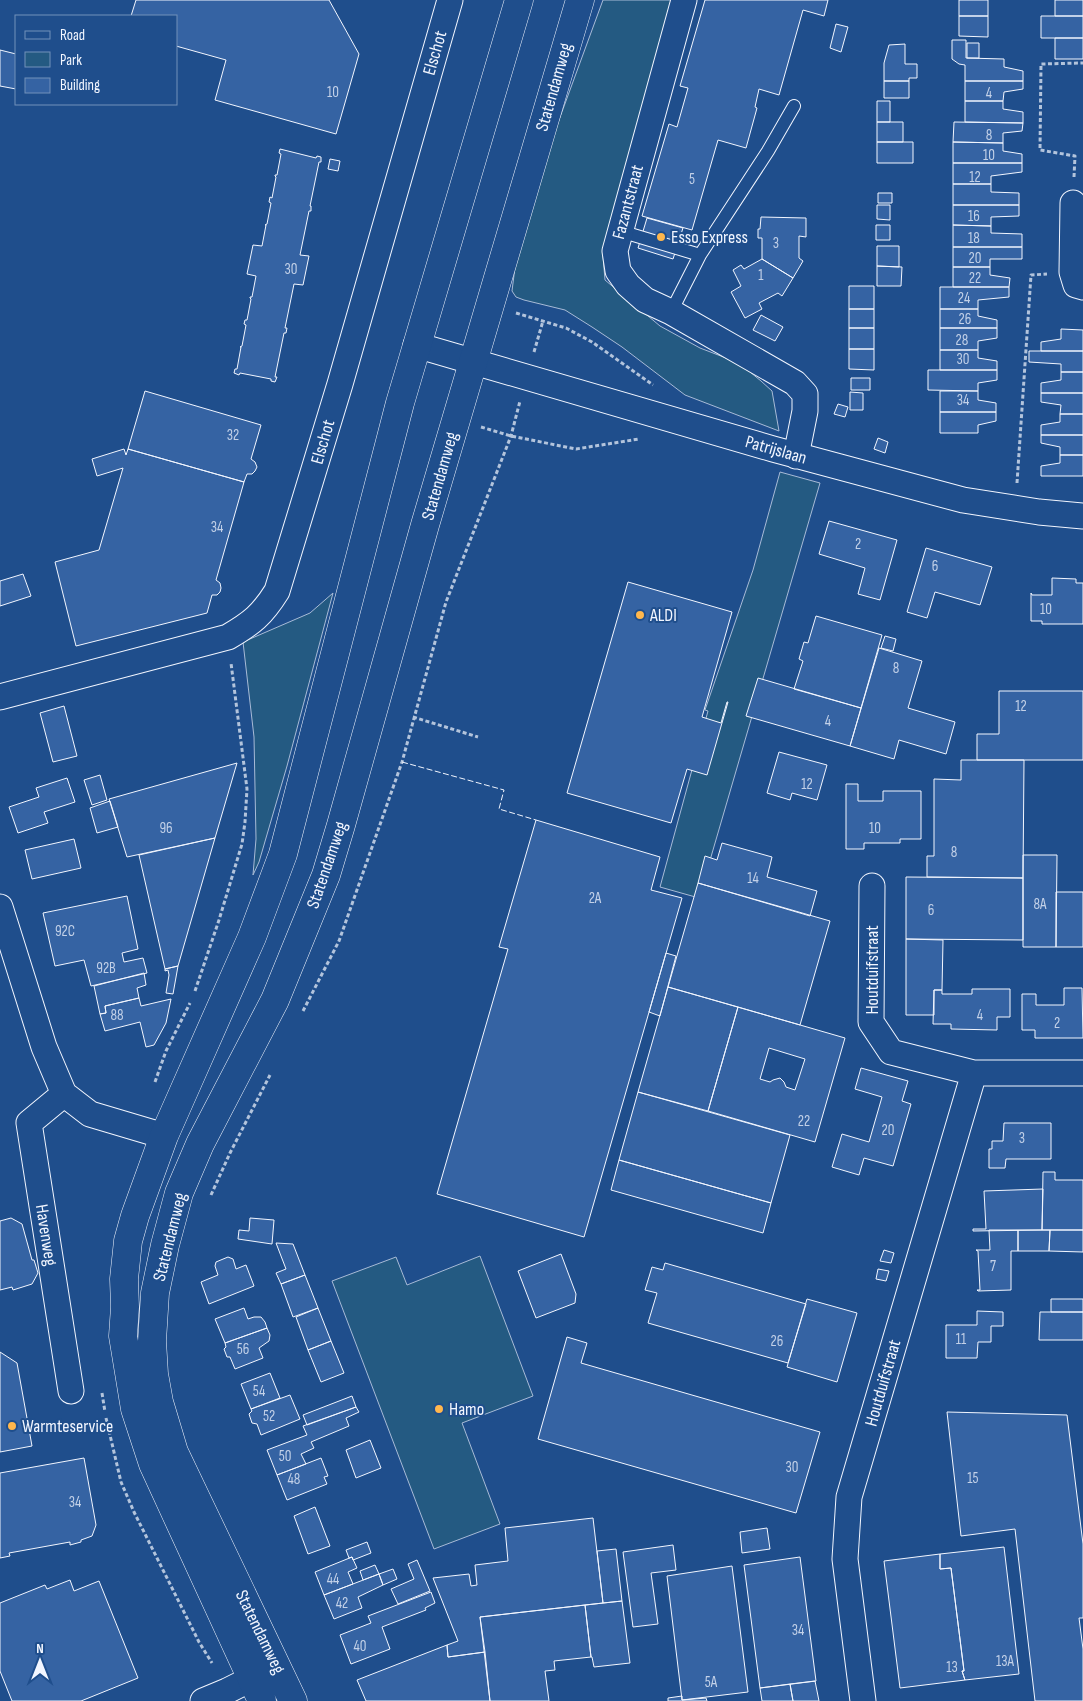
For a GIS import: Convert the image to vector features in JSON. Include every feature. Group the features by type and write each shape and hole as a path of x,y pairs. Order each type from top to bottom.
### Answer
{"street":[{"name":"Elschot","path":"0,697 228,636 251,624 278,591 338,393 450,0"},
{"name":"Statendamweg","path":"257,1690 153,1464 135,1409 123,1336 124,1279 128,1241 164,1136 252,937 283,854 416,345 519,0"},
{"name":"Statendamweg","path":"293,1701 174,1452 158,1402 154,1374 152,1341 157,1284 179,1193 200,1144 275,1000 326,875 456,420 580,0"},
{"name":"Fazantstraat","path":"684,0 615,251 618,271 628,285 645,300 671,312 795,383 804,394 805,411 796,456"},
{"path":"1073,203 1078,280"},
{"name":"Patrijslaan","path":"416,345 796,456 963,500 1015,509 1083,516"},
{"name":"Houtduifstraat","path":"872,886 871,1022 891,1052 974,1073 1083,1073"},
{"path":"0,906 44,1047 64,1094 90,1114 164,1136 200,1144"},
{"name":"Houtduifstraat","path":"863,1701 845,1559 849,1497 974,1073"},
{"name":"Havenweg","path":"64,1094 29,1122 71,1391"},
{"path":"203,1701 257,1690 276,1666"}],"lane":[{"path":"671,312 700,254 768,151 794,106"},
{"path":"620,231 700,254"}],"path":[{"path":"1073,203 1075,156 1040,150 1041,64 1083,63"},
{"path":"1015,509 1031,275 1078,280"},
{"path":"490,304 566,328 592,342 656,387"},
{"path":"303,1012 339,941 402,762 446,602 510,436 543,321"},
{"path":"456,420 510,436 576,450 643,438"},
{"path":"413,717 478,737"},
{"path":"210,1198 230,1153 271,1074"}],"green space":[{"path":"603,0 673,0 603,256 605,280 660,326 700,348 739,363 761,381 772,391 779,431 685,395 622,347 565,310 524,300 516,297 512,291 515,267 541,169"},
{"path":"780,472 820,483 699,898 660,887 708,711 705,710 753,570"},
{"path":"333,593 287,766 259,862 253,875 256,839 254,737 243,642 310,613"},
{"name":"Hamo","path":"480,1256 533,1396 462,1423 500,1524 434,1549 332,1281 396,1257 407,1285"}],"building":[{"path":"136,0 329,0 359,54 336,134 215,100 226,60 178,47 178,15 131,15"},
{"path":"705,0 828,0 824,16 803,10 779,95 759,89 755,107 757,108 746,148 718,140 692,230 642,216 669,124 677,127 688,88 680,86"},
{"path":"959,0 988,0 988,16 959,16"},
{"path":"1055,0 1083,0 1083,16 1055,16"},
{"path":"959,16 988,16 988,37 959,36"},
{"path":"1041,16 1083,16 1083,38 1041,38"},
{"path":"836,24 848,27 841,52 830,48"},
{"path":"1055,38 1083,38 1083,59 1055,59"},
{"path":"952,40 966,40 966,58 1004,59 1004,67 1023,71 1023,81 965,81 965,65 959,64 952,59"},
{"path":"967,43 979,43 979,58 967,58"},
{"path":"905,44 905,64 917,64 917,78 909,78 909,81 884,81 884,63 889,45"},
{"path":"0,50 15,54 15,89 0,86"},
{"path":"884,81 909,81 909,98 884,98"},
{"path":"965,81 1023,81 1023,89 1004,92 1003,101 965,101"},
{"path":"877,101 890,101 890,122 877,122"},
{"path":"965,101 1003,101 1003,109 1023,112 1023,123 965,122"},
{"path":"877,122 903,122 903,142 877,142"},
{"path":"954,122 1023,123 1022,131 1003,133 1003,143 953,142"},
{"path":"877,142 913,142 913,163 877,163"},
{"path":"953,142 1003,143 1003,151 1022,154 1022,163 953,163"},
{"path":"280,149 316,158 317,156 321,157 321,162 319,162 310,206 311,211 309,211 300,255 309,256 303,285 294,284 285,328 287,328 286,333 284,333 275,382 271,381 271,379 234,373 235,369 237,369 246,325 244,324 245,320 247,320 250,297 252,297 256,276 247,274 253,245 262,246 271,203 269,202 270,197 272,198 275,175 277,175 281,154 279,153"},
{"path":"330,159 340,161 338,171 328,169"},
{"path":"953,163 1022,163 1022,172 991,176 991,184 953,184"},
{"path":"953,184 991,184 991,192 1019,193 1019,205 953,205"},
{"path":"878,193 892,193 892,203 878,203"},
{"path":"877,205 890,205 890,220 877,219"},
{"path":"953,205 1019,205 1019,216 991,217 991,226 953,225"},
{"path":"761,217 806,218 806,237 799,236 799,258 803,261 793,278 762,259 762,238 758,238"},
{"path":"647,218 683,228 673,259 638,248"},
{"path":"876,225 890,225 890,240 876,240"},
{"path":"953,225 991,226 991,233 1022,234 1022,247 953,247"},
{"path":"877,246 899,246 899,267 877,266"},
{"path":"953,247 1022,247 1022,259 990,259 990,267 953,267"},
{"path":"762,259 793,278 782,296 778,293 759,303 762,309 745,318 731,292 741,286 733,270 741,265 744,269"},
{"path":"877,266 902,267 901,286 877,286"},
{"path":"953,267 990,267 990,275 1010,278 1009,287 953,287"},
{"path":"849,286 874,286 874,309 849,309"},
{"path":"940,287 1009,287 1009,297 978,300 978,309 940,309"},
{"path":"849,309 874,309 874,328 849,328"},
{"path":"940,309 978,309 978,316 997,320 997,328 940,328"},
{"path":"761,315 783,327 775,341 753,330"},
{"path":"849,328 874,328 874,349 849,349"},
{"path":"940,328 997,328 997,338 978,341 978,350 940,350"},
{"path":"1061,329 1083,330 1083,351 1041,351 1041,342 1061,339"},
{"path":"849,349 874,349 874,370 849,369"},
{"path":"940,350 978,350 978,358 997,361 997,370 940,370"},
{"path":"1029,351 1083,351 1083,372 1061,372 1061,364 1029,362"},
{"path":"928,370 997,370 997,380 978,383 978,391 928,390"},
{"path":"1061,372 1083,372 1083,393 1041,393 1041,383 1061,380"},
{"path":"851,378 870,378 870,390 851,390"},
{"path":"145,391 261,425 251,459 257,467 255,471 252,474 247,474 244,482 128,449"},
{"path":"940,391 978,391 978,400 996,403 996,412 940,412"},
{"path":"850,392 863,393 863,410 850,410"},
{"path":"1041,393 1083,393 1083,414 1060,414 1061,405 1041,402"},
{"path":"838,404 848,407 845,417 834,414"},
{"path":"940,412 996,412 996,421 978,425 978,433 940,433"},
{"path":"1060,414 1083,414 1083,435 1041,435 1041,425 1060,422"},
{"path":"1041,435 1083,435 1083,455 1060,455 1060,447 1041,443"},
{"path":"878,438 888,442 885,453 874,449"},
{"path":"124,449 126,455 128,449 244,482 216,580 220,583 221,588 217,595 212,595 207,613 76,646 55,562 99,550 123,468 97,476 92,459"},
{"path":"1060,455 1083,455 1083,476 1041,476 1041,466 1060,463"},
{"path":"829,521 897,540 880,600 858,594 865,568 819,554"},
{"path":"926,548 992,567 980,605 935,592 927,618 907,612"},
{"path":"23,574 31,596 0,606 0,581"},
{"path":"1052,578 1076,579 1076,583 1083,583 1083,624 1042,624 1042,621 1031,621 1031,593 1032,595 1052,595"},
{"path":"628,582 732,612 702,717 721,723 728,702 707,775 687,769 671,823 567,793"},
{"path":"816,616 882,635 861,708 794,689 803,661 799,659 804,642 808,643"},
{"path":"885,636 896,639 893,651 881,648"},
{"path":"879,648 922,661 908,708 955,722 946,754 899,740 894,759 850,746"},
{"path":"758,678 861,708 850,746 746,716"},
{"path":"999,691 1083,691 1083,760 977,760 977,734 999,734"},
{"path":"64,706 77,756 53,762 40,713"},
{"path":"779,752 827,765 817,800 792,793 790,800 767,793"},
{"path":"961,760 1024,760 1023,878 927,877 927,856 934,856 934,779 961,780"},
{"path":"237,763 215,838 127,857 109,799"},
{"path":"100,775 107,800 92,805 84,780"},
{"path":"67,778 75,802 44,812 48,823 18,833 9,807 39,797 36,788"},
{"path":"846,784 858,784 858,801 883,801 883,791 921,791 921,839 900,839 900,843 864,843 864,849 846,849"},
{"path":"110,801 118,827 97,833 90,808"},
{"path":"536,820 660,857 651,890 682,898 584,1237 437,1194 508,949 499,947"},
{"path":"215,838 178,966 165,969 139,855"},
{"path":"74,839 81,868 32,879 25,850"},
{"path":"722,843 772,857 767,877 817,891 810,916 698,883 705,856 717,860"},
{"path":"1023,855 1057,855 1056,947 1023,947"},
{"path":"906,877 1023,878 1023,940 906,939"},
{"path":"698,883 830,921 800,1025 668,987"},
{"path":"1056,892 1083,892 1083,947 1056,947"},
{"path":"127,896 138,949 122,953 124,962 143,958 147,973 91,986 84,960 55,966 43,913"},
{"path":"906,939 943,940 942,990 934,990 934,1015 906,1015"},
{"path":"666,953 676,956 660,1016 649,1012"},
{"path":"178,966 173,994 166,993 169,975 168,970 165,971 165,969"},
{"path":"144,973 146,985 137,988 139,998 105,1006 106,1013 100,1014 94,986"},
{"path":"668,987 738,1007 708,1111 638,1092"},
{"path":"1064,988 1082,988 1083,1038 1035,1038 1035,1030 1022,1030 1022,994 1036,994 1036,1005 1064,1005"},
{"path":"972,989 1010,989 1010,1017 997,1017 997,1030 951,1029 951,1024 933,1024 934,990 942,990 942,994 972,994"},
{"path":"139,998 141,1006 171,999 166,1023 154,1045 146,1047 140,1022 105,1031 100,1014 106,1013 105,1006"},
{"path":"738,1007 845,1038 815,1142 708,1111","holes":["769,1048 805,1059 795,1090 786,1087 780,1078 770,1082 760,1079"]},
{"path":"861,1068 908,1081 902,1101 911,1104 893,1166 864,1158 859,1175 832,1167 842,1134 869,1142 882,1097 855,1089"},
{"path":"638,1092 790,1135 771,1203 619,1160"},
{"path":"1004,1123 1051,1123 1051,1159 1006,1159 1005,1168 989,1168 989,1149 992,1149 992,1141 1003,1141"},
{"path":"619,1160 771,1203 763,1233 611,1190"},
{"path":"1043,1172 1055,1172 1055,1180 1083,1180 1083,1230 1042,1230"},
{"path":"1043,1189 1042,1230 973,1231 973,1229 986,1229 984,1191"},
{"path":"11,1218 22,1224 32,1260 34,1260 38,1273 32,1284 13,1290 12,1287 0,1290 0,1221"},
{"path":"250,1218 274,1220 272,1244 238,1239 239,1230 249,1231"},
{"path":"989,1230 1018,1230 1018,1251 1011,1251 1011,1290 978,1291 977,1290 980,1290 978,1251 976,1250 990,1250"},
{"path":"1018,1230 1050,1230 1049,1251 1018,1251"},
{"path":"1050,1230 1083,1230 1083,1252 1049,1251"},
{"path":"276,1243 293,1244 305,1275 281,1284 276,1273 286,1269"},
{"path":"884,1250 894,1253 891,1263 880,1261"},
{"path":"561,1254 576,1294 575,1303 536,1318 518,1271"},
{"path":"228,1257 233,1259 236,1269 246,1265 254,1286 209,1304 201,1282 218,1275 215,1266 216,1262"},
{"path":"665,1263 806,1304 788,1363 648,1323 657,1293 645,1290 652,1267 663,1270"},
{"path":"878,1269 889,1271 886,1281 876,1279"},
{"path":"305,1275 318,1308 293,1317 281,1284"},
{"path":"807,1299 857,1313 837,1382 787,1367"},
{"path":"1051,1299 1083,1299 1083,1312 1051,1312"},
{"path":"244,1308 248,1319 261,1317 267,1328 225,1343 215,1319"},
{"path":"318,1308 331,1341 308,1350 296,1317"},
{"path":"977,1311 1003,1312 1003,1326 991,1326 991,1342 978,1342 977,1358 946,1358 946,1325 977,1325"},
{"path":"1040,1312 1083,1312 1083,1340 1039,1340"},
{"path":"267,1328 270,1335 269,1341 259,1348 263,1358 235,1369 230,1357 227,1357 224,1349 226,1347 225,1343"},
{"path":"567,1337 587,1343 581,1363 820,1432 796,1513 538,1439"},
{"path":"331,1341 344,1373 321,1382 308,1350"},
{"path":"0,1352 17,1363 32,1446 0,1452"},
{"path":"270,1373 280,1398 251,1409 241,1384"},
{"path":"290,1395 300,1419 261,1435 257,1424 252,1423 249,1414 252,1411 251,1409"},
{"path":"352,1396 356,1407 307,1425 303,1415"},
{"path":"356,1407 359,1412 346,1418 349,1426 311,1442 314,1448 301,1454 306,1464 277,1475 267,1450 307,1435 303,1426"},
{"path":"947,1412 1067,1415 1083,1544 1083,1618 1079,1618 1083,1649 1083,1701 1035,1701 1015,1529 961,1536"},
{"path":"370,1440 381,1468 356,1478 346,1450"},
{"path":"84,1458 96,1525 92,1536 70,1545 70,1542 9,1553 10,1556 0,1558 0,1473"},
{"path":"321,1458 328,1476 324,1477 327,1484 287,1500 277,1475"},
{"path":"315,1507 330,1546 308,1554 294,1516"},
{"path":"593,1518 603,1603 480,1617 485,1652 448,1657 447,1645 458,1641 433,1578 469,1574 471,1586 477,1585 475,1565 508,1561 505,1528"},
{"path":"767,1528 770,1549 742,1553 740,1532"},
{"path":"367,1542 371,1553 353,1560 352,1557 349,1558 346,1550"},
{"path":"673,1545 676,1570 651,1573 658,1624 633,1627 623,1552"},
{"path":"1004,1547 1019,1674 965,1680 962,1671 964,1671 951,1568 940,1569 940,1554"},
{"path":"616,1549 622,1601 603,1603 597,1551"},
{"path":"940,1554 940,1569 951,1568 964,1671 962,1671 965,1680 900,1688 884,1561"},
{"path":"352,1557 357,1568 348,1572 353,1584 324,1595 315,1572"},
{"path":"800,1557 816,1681 760,1688 744,1565"},
{"path":"417,1560 430,1591 398,1604 391,1589 414,1579 408,1564"},
{"path":"375,1565 379,1574 363,1580 360,1571"},
{"path":"732,1566 748,1692 682,1700 667,1576"},
{"path":"393,1569 397,1579 383,1585 379,1574"},
{"path":"379,1574 383,1585 358,1597 362,1608 334,1619 324,1595"},
{"path":"70,1580 74,1591 99,1581 138,1678 81,1701 12,1701 0,1671 0,1603 45,1585 47,1589"},
{"path":"431,1592 435,1603 425,1608 426,1610 382,1627 390,1649 351,1664 340,1635 371,1623 368,1616"},
{"path":"622,1601 630,1663 594,1667 591,1657 585,1605"},
{"path":"585,1605 591,1657 554,1661 555,1670 545,1671 549,1701 490,1701 480,1617"},
{"path":"447,1645 448,1657 485,1652 490,1701 366,1701 357,1680"},
{"path":"815,1681 819,1701 793,1701 790,1684"},
{"path":"790,1684 793,1701 762,1701 760,1688"},
{"path":"682,1696 682,1700 706,1698 707,1701 668,1701 668,1698"}],"fence":[{"path":"402,762 504,790 499,809 536,820"}],"place":[{"name":"Esso Express","path":"661,237"},
{"name":"ALDI","path":"640,615"},
{"name":"Hamo","path":"439,1409"},
{"name":"Warmteservice","path":"12,1426"}]}
